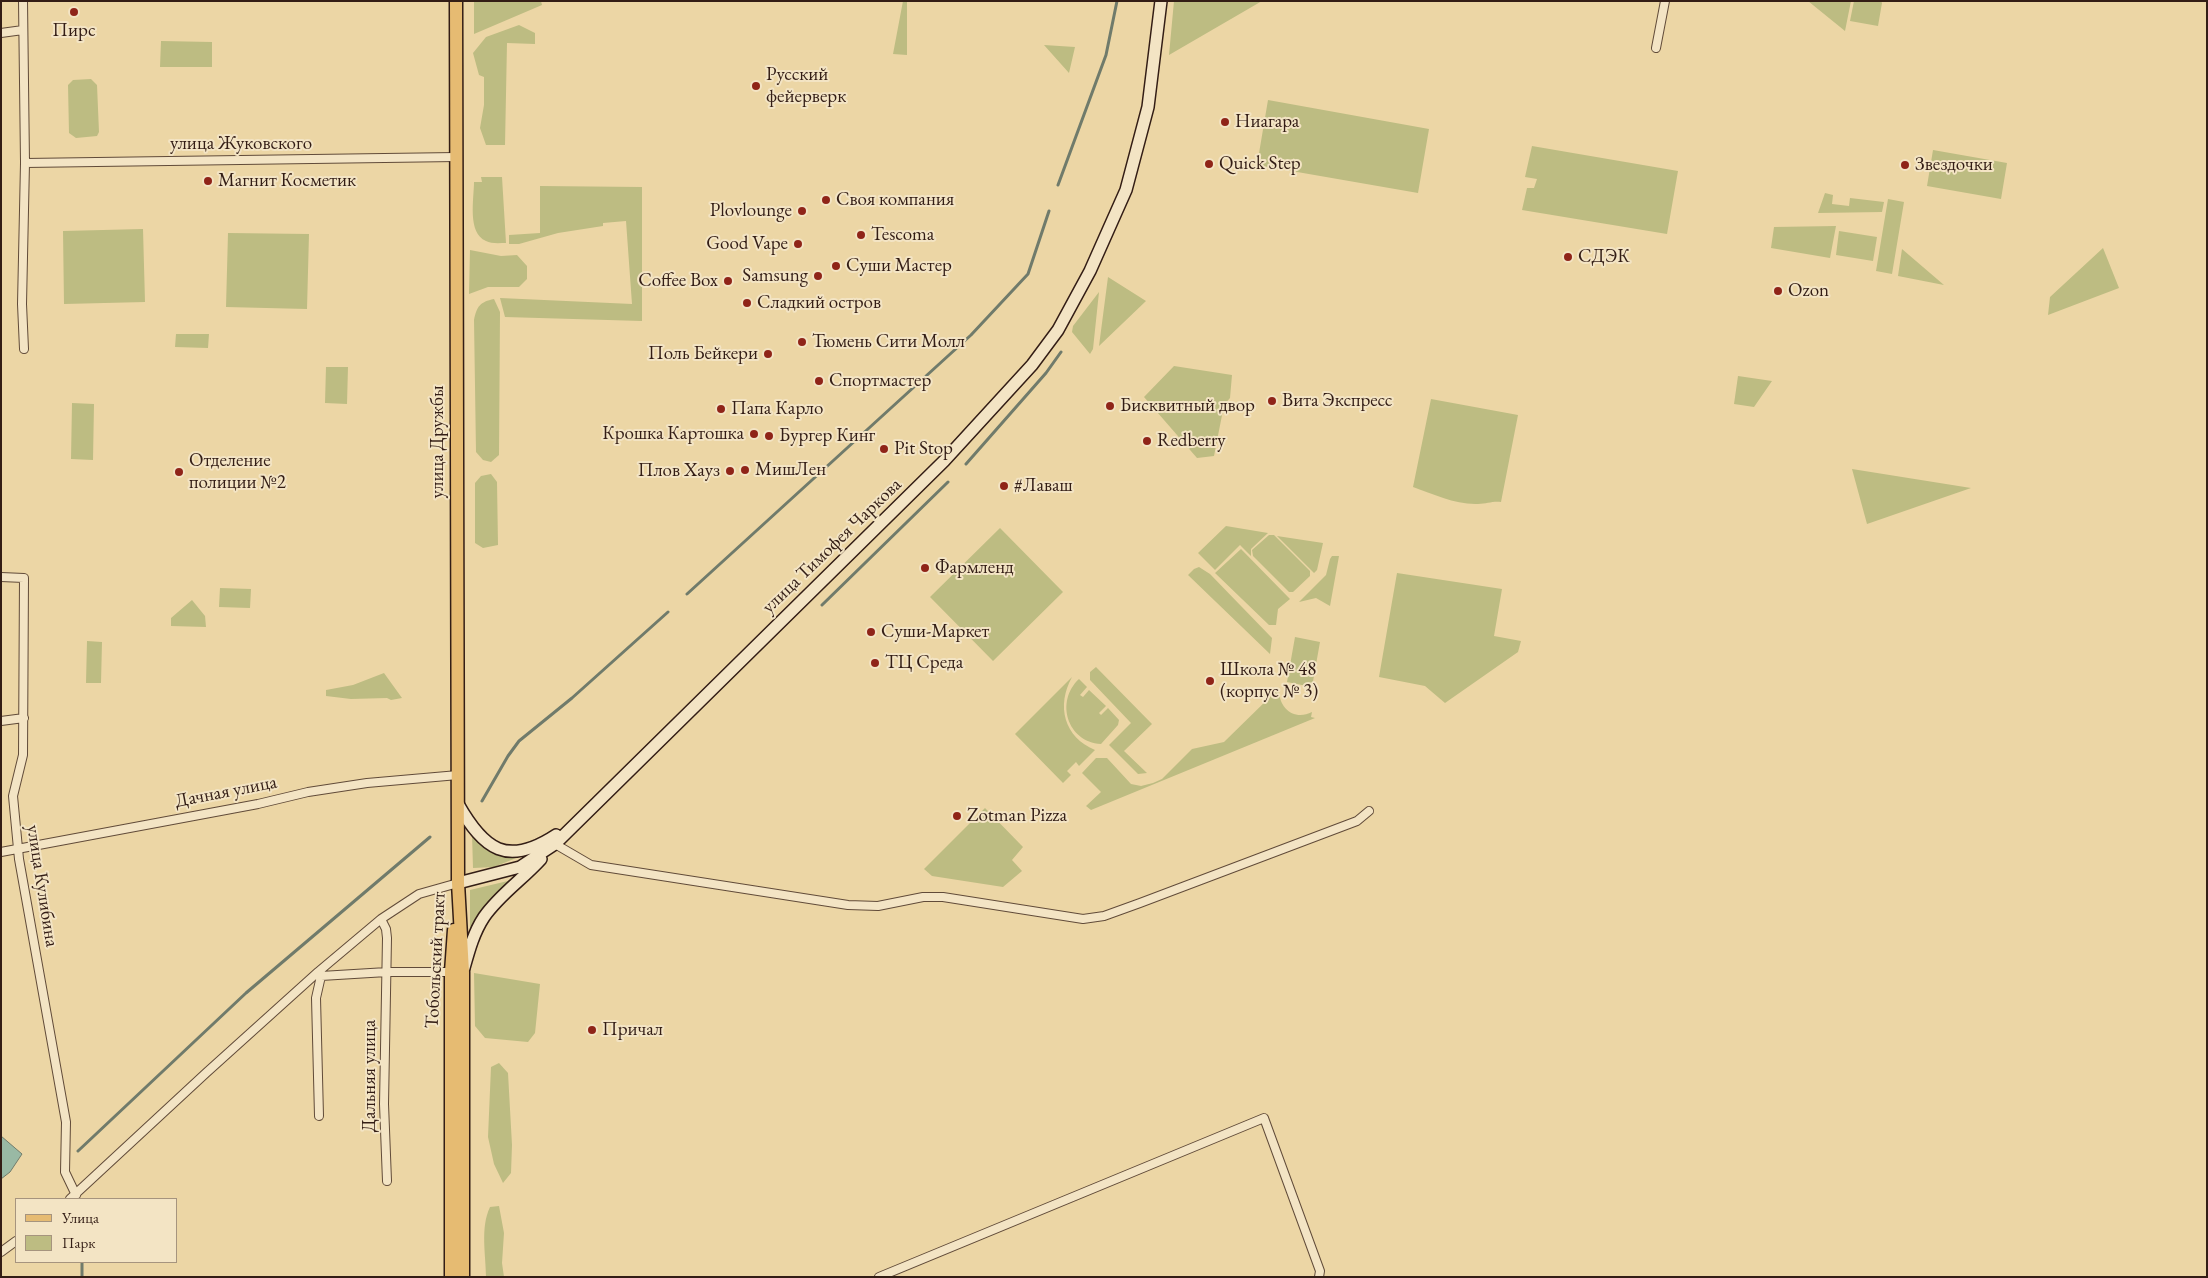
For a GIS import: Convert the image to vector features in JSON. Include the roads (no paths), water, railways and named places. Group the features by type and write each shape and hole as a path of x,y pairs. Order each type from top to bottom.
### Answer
{"main road":[{"name":"улица Дружбы","path":"456,1 458,883"},
{"name":"улица Тимофея Чаркова","path":"458,883 520,867 555,844 574,823 944,460 1032,365 1058,330 1090,271 1126,190 1148,107 1161,1"},
{"path":"458,804 480,837 500,849 521,850 531,848 548,840 574,823"},
{"path":"457,972 487,913 555,844"},
{"name":"Тобольский тракт","path":"458,883 457,1180 462,1277"},
{"name":"Тобольский тракт","path":"451,1277 457,1180"}],"street":[{"path":"23,1 25,163 22,304 24,349"},
{"path":"1656,48 1665,1"},
{"path":"1,33 23,30"},
{"name":"улица Жуковского","path":"25,163 456,157"},
{"name":"улица Кулибина","path":"1,577 24,578 23,755 13,796 18,849 66,1122 66,1172 73,1197"},
{"path":"1,721 24,718"},
{"name":"Дачная улица","path":"1,852 258,804 308,792 367,783 458,775"},
{"path":"555,844 591,865 848,905 878,906 923,897 943,897 1083,919 1104,916 1140,903 1357,821 1369,811"},
{"path":"73,1197 206,1072 381,920 419,894 458,883"},
{"name":"Дальняя улица","path":"381,920 386,929 387,938 384,1104 387,1181"},
{"path":"320,974 457,972"},
{"path":"319,1116 316,998 320,974"},
{"path":"880,1277 1264,1118 1320,1271 1319,1277"},
{"path":"1,1252 15,1242"}],"waterway":[{"path":"1058,185 1106,55 1117,1"},
{"path":"687,594 971,335 1028,274 1049,211"},
{"path":"966,464 1046,373 1061,352"},
{"path":"822,605 948,482"},
{"path":"482,801 519,741 572,698 668,612"},
{"path":"78,1151 246,993 430,837"},
{"path":"82,1263 82,1277"}],"place":[{"name":"Пирс","path":"74,12"},
{"name":"Русский фейерверк","path":"756,86"},
{"name":"Ниагара","path":"1225,122"},
{"name":"Quick Step","path":"1209,164"},
{"name":"Звездочки","path":"1905,165"},
{"name":"Магнит Косметик","path":"208,181"},
{"name":"Своя компания","path":"826,200"},
{"name":"Plovlounge","path":"802,211"},
{"name":"Tescoma","path":"861,235"},
{"name":"Good Vape","path":"798,244"},
{"name":"СДЭК","path":"1568,257"},
{"name":"Суши Мастер","path":"836,266"},
{"name":"Samsung","path":"818,276"},
{"name":"Coffee Box","path":"728,281"},
{"name":"Ozon","path":"1778,291"},
{"name":"Сладкий остров","path":"747,303"},
{"name":"Тюмень Сити Молл","path":"802,342"},
{"name":"Поль Бейкери","path":"768,354"},
{"name":"Спортмастер","path":"819,381"},
{"name":"Вита Экспресс","path":"1272,401"},
{"name":"Бисквитный двор","path":"1110,406"},
{"name":"Папа Карло","path":"721,409"},
{"name":"Крошка Картошка","path":"754,434"},
{"name":"Бургер Кинг","path":"769,436"},
{"name":"Redberry","path":"1147,441"},
{"name":"Pit Stop","path":"884,449"},
{"name":"МишЛен","path":"745,470"},
{"name":"Плов Хауз","path":"730,471"},
{"name":"Отделение полиции №2","path":"179,472"},
{"name":"#Лаваш","path":"1004,486"},
{"name":"Фармленд","path":"925,568"},
{"name":"Суши-Маркет","path":"871,632"},
{"name":"ТЦ Среда","path":"875,663"},
{"name":"Школа № 48 (корпус № 3)","path":"1210,681"},
{"name":"Zotman Pizza","path":"957,816"},
{"name":"Причал","path":"592,1030"}]}
